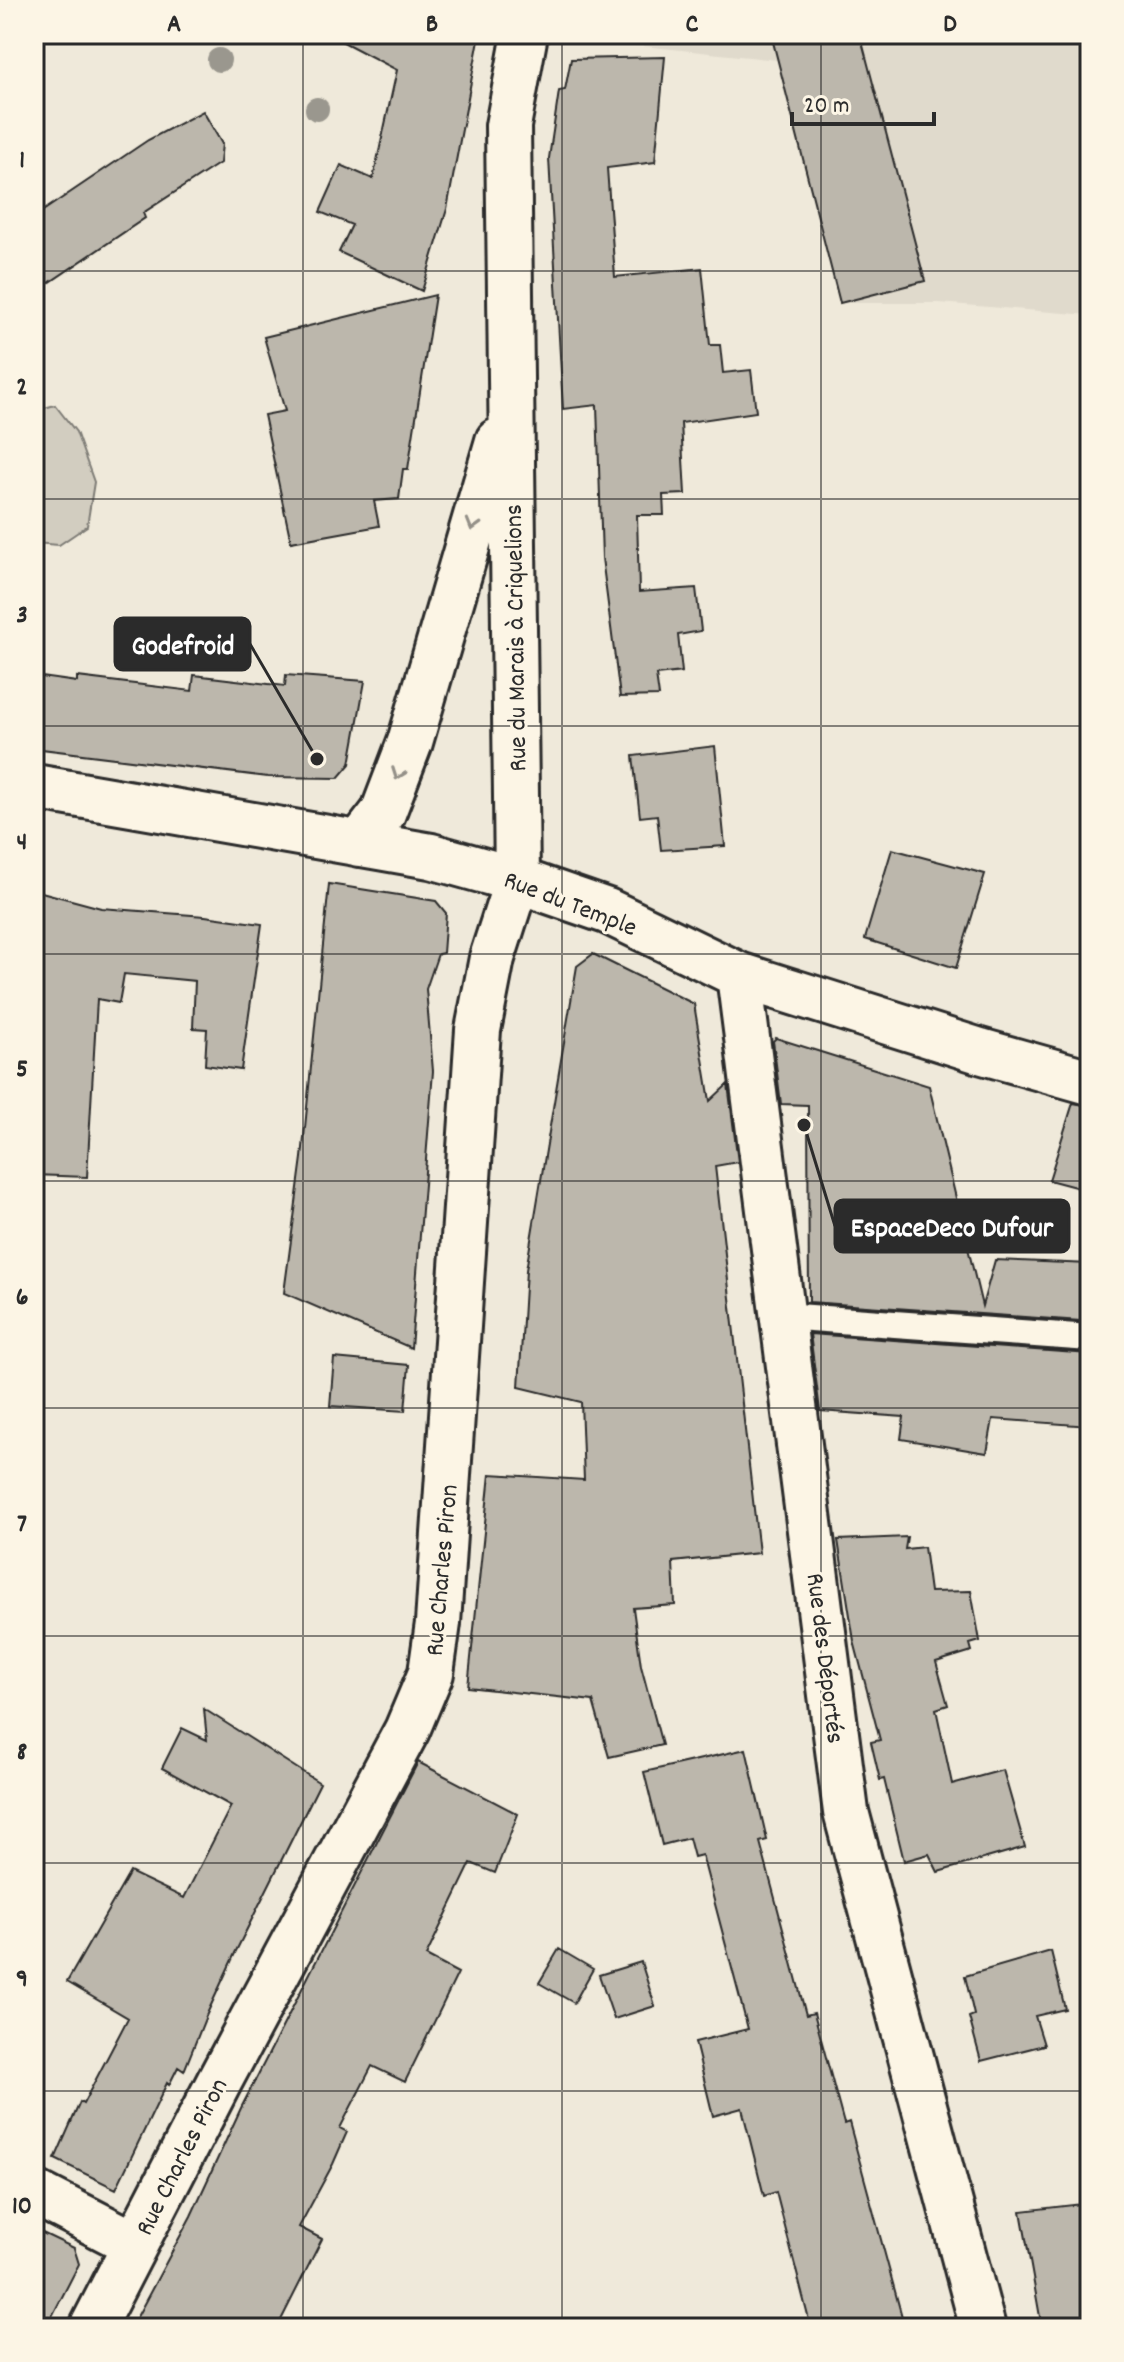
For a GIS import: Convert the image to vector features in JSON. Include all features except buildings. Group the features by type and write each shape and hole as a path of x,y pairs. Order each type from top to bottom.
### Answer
{"street":[{"name":"Rue du Marais à Criquelions","path":"517,880 508,126 525,34"},
{"name":"Rue du Marais à Criquelions","path":"359,844 383,813 410,742 511,396"},
{"name":"Rue du Temple","path":"34,787 431,856 517,880 607,911 739,975 980,1051 1090,1082"},
{"name":"Rue Charles Piron","path":"92,2328 407,1730 431,1673 438,1623 478,1030 492,958 517,880"},
{"name":"Rue des Déportés","path":"739,975 846,1812 983,2328"},
{"path":"34,2192 135,2244"}],"lane":[{"path":"783,1316 1090,1338"}],"shaded area":[{"path":"527,34 1090,34 1090,315 939,303 841,303 778,60"},
{"path":"55,405 76,432 94,482 87,526 59,545 34,543 34,411"}],"place":[{"name":"Godefroid","path":"317,759"},
{"name":"EspaceDeco Dufour","path":"804,1125"}]}
